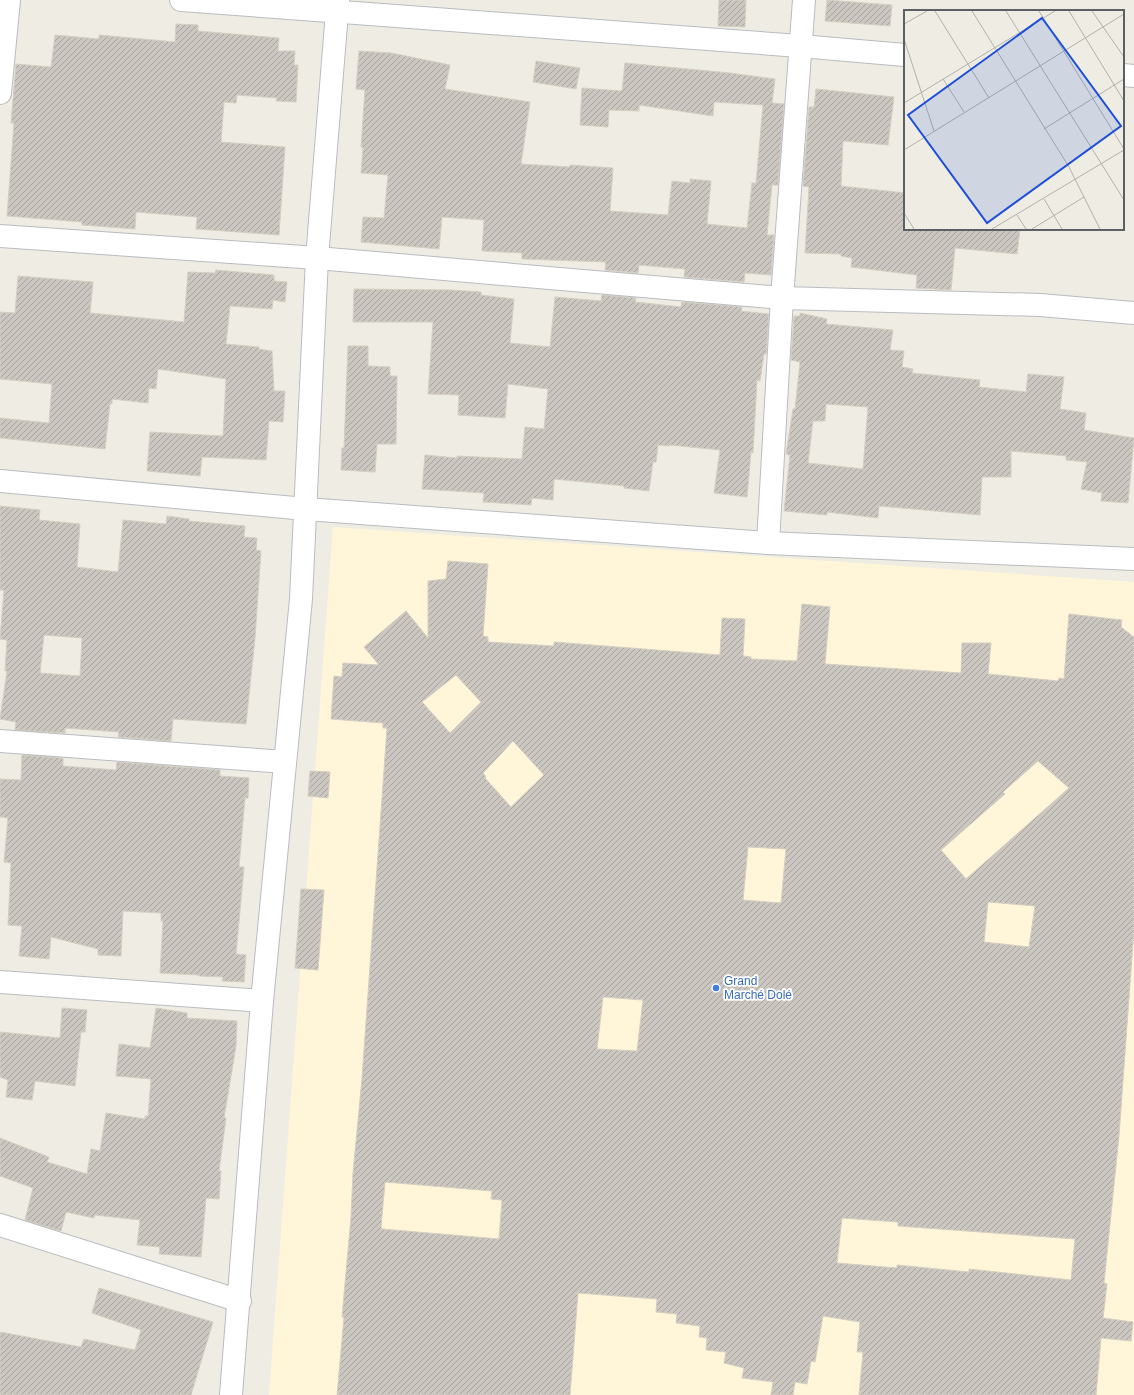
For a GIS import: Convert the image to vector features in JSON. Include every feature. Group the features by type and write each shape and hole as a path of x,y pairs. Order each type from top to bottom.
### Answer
{"street":[{"path":"0,93 9,0"},
{"path":"181,0 338,6 904,55"},
{"path":"768,543 782,298 804,0"},
{"path":"231,1395 240,1301 262,1001 301,599 317,258 338,6"},
{"path":"1124,75 1134,76"},
{"path":"0,236 317,258 782,298 1040,305 1134,314"},
{"path":"0,481 306,508 768,543 1134,559"},
{"path":"0,741 285,762"},
{"path":"0,982 262,1001"},
{"path":"0,1225 240,1301"}],"shaded area":[{"name":"Grand Marché Dolé","path":"333,527 1134,582 1134,1395 269,1395"}],"building":[{"path":"719,0 746,0 745,27 718,26"},
{"path":"827,0 892,5 890,26 825,21"},
{"path":"176,24 198,25 198,31 279,38 278,51 295,51 294,65 298,65 296,102 276,101 277,98 237,95 236,103 224,102 221,142 285,147 279,235 196,229 197,217 136,212 135,229 82,225 82,222 7,216 14,123 11,123 16,64 51,67 55,35 99,39 99,35 175,42"},
{"path":"359,51 391,53 450,65 445,89 530,102 521,164 613,168 610,211 668,215 672,181 690,183 690,179 711,181 707,224 747,228 752,183 756,183 763,105 714,102 713,116 639,105 639,111 609,110 608,127 580,125 582,88 622,91 625,63 775,79 772,103 784,104 778,185 772,185 767,235 774,235 771,275 745,273 744,282 684,277 685,269 639,265 638,273 605,270 606,262 522,259 522,253 482,251 484,220 442,217 439,249 361,242 363,217 384,218 388,175 361,173 363,148 361,147 365,90 356,89"},
{"path":"536,61 580,68 576,89 533,82"},
{"path":"816,89 894,97 888,145 843,141 841,186 904,193 904,230 1020,230 1017,254 955,248 951,290 916,288 917,275 851,267 852,258 841,256 841,254 805,253 809,187 803,186 809,107 814,107"},
{"path":"216,270 274,275 274,281 287,282 285,302 273,300 272,309 230,306 226,344 259,347 259,349 272,351 274,391 285,391 283,422 269,421 266,460 202,457 200,476 147,471 150,432 223,436 226,379 158,369 156,389 149,388 148,403 112,399 112,404 110,404 105,449 0,438 0,418 49,423 52,384 0,379 0,312 15,313 18,276 93,282 90,313 184,322 188,272 215,273"},
{"path":"354,289 451,290 481,292 481,295 514,299 510,343 550,347 555,297 601,301 602,295 636,298 635,302 681,307 682,302 742,307 741,311 769,314 766,354 764,354 760,381 757,380 753,453 751,452 747,497 714,493 720,450 670,445 658,445 656,462 653,462 649,491 624,488 624,486 554,479 553,500 532,498 531,505 483,502 484,493 422,489 425,455 457,458 457,456 522,459 525,427 544,429 548,389 508,384 505,418 458,415 459,395 428,394 433,322 353,322"},
{"path":"800,313 827,319 826,324 893,330 890,350 904,351 902,367 913,369 912,373 980,380 979,387 1026,392 1028,374 1064,377 1060,409 1086,413 1084,430 1134,438 1128,503 1101,501 1102,493 1081,489 1087,462 1066,460 1066,456 1011,451 1011,477 982,477 980,515 879,506 878,518 827,512 827,515 784,511 790,455 786,454 793,409 795,409 800,362 791,360 794,316 800,316","holes":["826,404 868,407 863,469 808,463 813,421 825,421"]},
{"path":"348,346 368,346 368,366 390,367 390,376 397,376 396,444 377,444 375,472 341,470 342,448 344,448"},
{"path":"0,506 40,510 39,520 80,524 77,567 118,572 123,520 166,524 167,516 189,519 189,521 245,526 244,537 257,538 256,550 261,551 255,638 246,724 173,719 171,741 118,737 119,732 65,728 65,733 15,730 16,722 0,719 7,671 5,671 7,640 0,639 4,590 0,590","holes":["44,635 82,638 80,676 40,673"]},
{"name":"Grand Marché Dolé","path":"448,561 488,564 483,636 488,637 488,642 554,646 554,642 720,655 722,618 745,619 743,656 751,657 751,659 797,661 802,604 830,607 825,664 961,673 962,643 991,643 988,674 1058,681 1059,678 1064,679 1069,614 1122,620 1121,627 1134,637 1134,929 1119,1136 1104,1283 1107,1284 1103,1318 1133,1322 1131,1341 1101,1338 1096,1395 859,1395 863,1352 857,1352 860,1322 823,1316 815,1362 811,1361 807,1384 795,1382 793,1395 771,1395 773,1382 742,1378 744,1368 724,1363 726,1352 706,1350 707,1338 699,1337 700,1326 676,1323 677,1314 656,1312 657,1299 578,1293 570,1395 337,1395 344,1317 342,1317 351,1217 353,1173 362,1078 387,728 383,728 383,723 331,719 334,676 342,677 343,663 379,665 364,647 406,611 428,638 428,581 446,579","holes":["456,675 481,702 450,733 422,702","513,741 544,775 511,807 485,778 486,777 483,773","1038,761 1069,788 966,879 941,850 1005,794 1003,792","748,847 786,849 781,903 743,900","988,902 1035,906 1029,947 984,942","603,997 643,1000 637,1051 597,1049","385,1182 492,1191 491,1199 502,1200 499,1239 382,1229","842,1218 898,1222 898,1226 1075,1239 1071,1280 969,1269 969,1272 897,1265 897,1268 837,1263"]},
{"path":"22,755 63,758 63,766 116,770 117,762 220,770 220,776 249,778 248,798 245,798 239,867 244,867 236,954 246,955 244,982 222,981 223,977 160,973 163,921 161,921 161,913 123,911 121,956 98,955 98,949 51,937 49,959 19,956 22,926 8,925 11,863 4,862 8,818 0,817 0,779 21,780"},
{"path":"310,771 330,772 328,798 308,796"},
{"path":"301,889 324,890 318,970 295,968"},
{"path":"62,1008 87,1010 85,1032 81,1032 75,1086 35,1081 32,1100 6,1097 8,1080 0,1077 0,1032 60,1038"},
{"path":"156,1008 187,1013 187,1018 237,1021 236,1046 224,1118 226,1118 219,1171 221,1171 219,1199 206,1198 201,1257 159,1254 160,1247 137,1245 140,1220 95,1215 94,1218 66,1212 61,1231 25,1220 33,1188 0,1176 0,1138 49,1157 47,1162 87,1174 91,1149 100,1151 106,1113 145,1119 145,1116 148,1116 151,1079 116,1076 119,1044 150,1048"},
{"path":"99,1288 213,1322 191,1395 0,1395 0,1332 81,1347 84,1339 135,1350 141,1330 92,1313"}],"place":[{"name":"Grand Marché Dolé","path":"716,988"}]}
